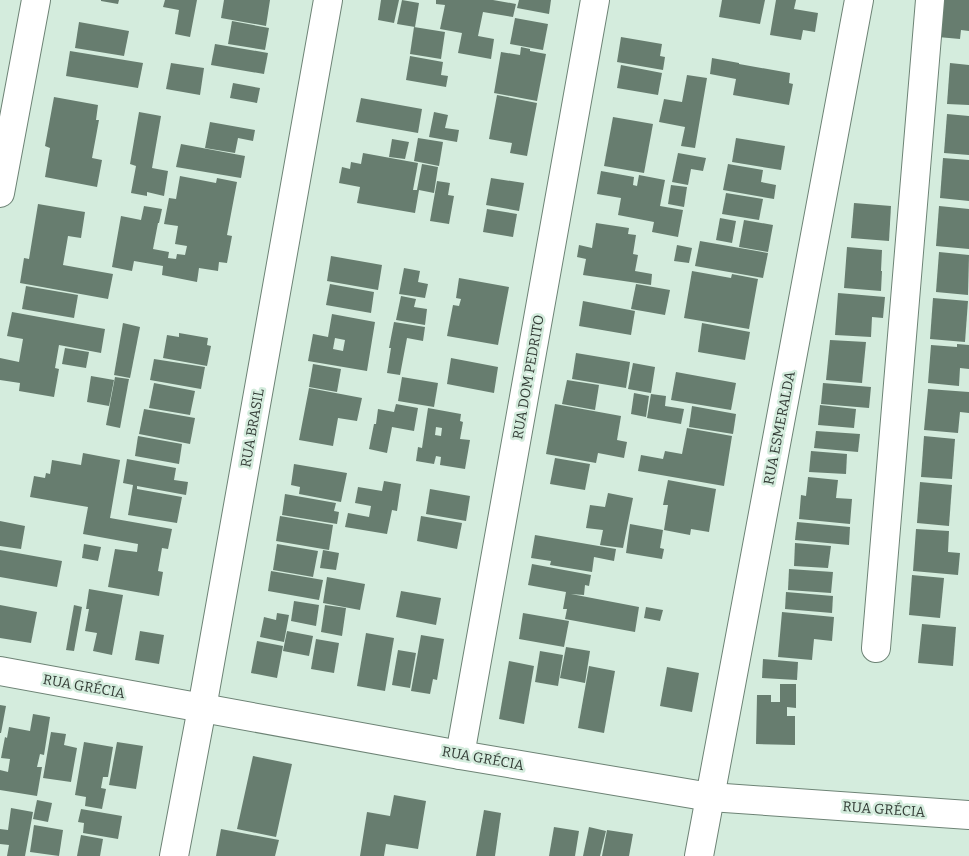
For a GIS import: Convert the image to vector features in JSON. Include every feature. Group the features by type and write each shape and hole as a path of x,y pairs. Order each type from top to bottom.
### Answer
{"street":[{"path":"0,193 36,0"},
{"name":"RUA BRASIL","path":"174,856 328,0"},
{"name":"RUA DOM PEDRITO","path":"460,755 596,0"},
{"name":"RUA ESMERALDA","path":"699,856 858,0"},
{"path":"876,648 930,0"},
{"name":"RUA GRÉCIA","path":"0,671 460,755 710,797 969,815"}],"building":[{"path":"101,0 119,0 118,4"},
{"path":"165,0 197,0 190,37 175,34 179,10 163,7"},
{"path":"224,0 270,0 266,26 221,18"},
{"path":"381,0 399,0 394,23 378,20"},
{"path":"402,0 419,3 415,27 397,24"},
{"path":"436,0 493,0 516,4 513,17 483,12 478,36 494,39 491,59 458,53 462,33 440,29 445,5 436,4"},
{"path":"519,0 551,0 549,14 517,8"},
{"path":"722,0 765,0 760,24 719,17"},
{"path":"776,0 796,0 794,9 818,13 815,32 803,30 801,40 770,35"},
{"path":"941,0 969,0 969,31 961,30 960,39 938,37"},
{"path":"515,18 548,24 543,50 510,44"},
{"path":"232,21 269,28 265,50 228,44"},
{"path":"79,22 129,31 124,56 75,48"},
{"path":"414,27 445,32 441,59 410,54"},
{"path":"621,37 662,44 660,56 665,57 663,70 617,62"},
{"path":"215,44 268,53 264,74 211,65"},
{"path":"521,47 546,54 537,101 494,93 501,52 520,55"},
{"path":"70,51 143,63 138,88 66,76"},
{"path":"410,56 443,62 441,75 448,76 446,87 406,80"},
{"path":"712,58 790,73 789,83 793,84 789,105 733,95 736,79 710,74"},
{"path":"171,63 204,68 200,95 166,89"},
{"path":"950,63 969,65 969,105 947,104"},
{"path":"621,65 662,73 658,95 617,88"},
{"path":"687,75 707,78 695,148 681,146 685,127 659,122 664,99 682,102"},
{"path":"233,83 260,88 257,103 230,98"},
{"path":"497,95 537,103 527,156 510,153 512,143 489,139"},
{"path":"54,97 98,105 96,120 99,120 92,158 102,160 97,187 45,177 50,148 45,146"},
{"path":"361,98 422,109 418,133 356,122"},
{"path":"139,112 161,116 152,168 168,171 164,196 147,192 147,196 131,193 136,166 130,164"},
{"path":"434,112 448,115 445,128 459,130 457,142 429,137"},
{"path":"947,114 969,116 969,155 944,153"},
{"path":"613,117 653,124 644,173 604,166"},
{"path":"210,122 255,130 253,141 238,138 235,153 205,148"},
{"path":"418,138 443,142 439,166 414,161"},
{"path":"736,138 785,146 781,170 732,162"},
{"path":"392,139 409,142 405,159 389,157"},
{"path":"181,144 245,156 241,178 176,167"},
{"path":"363,153 418,163 413,190 417,190 422,164 438,167 434,193 419,190 415,213 357,203 360,187 339,183 342,167 350,169 351,162 361,164"},
{"path":"678,153 706,158 703,171 691,169 688,185 672,182"},
{"path":"943,158 969,160 969,201 940,198"},
{"path":"728,164 763,170 761,182 776,185 774,199 723,190"},
{"path":"601,171 634,177 633,185 637,186 639,175 665,180 660,206 683,210 678,237 652,232 654,222 618,215 621,198 597,194"},
{"path":"180,176 216,183 217,178 237,182 227,235 232,236 227,263 219,262 218,271 199,268 197,282 162,275 163,266 134,261 132,271 112,267 121,216 141,220 144,206 162,209 153,249 169,252 168,258 176,259 177,254 185,255 187,246 175,244 178,226 164,224 169,198 176,199"},
{"path":"491,178 524,183 519,211 486,205"},
{"path":"437,181 450,183 448,195 454,196 449,224 430,221"},
{"path":"671,185 687,187 684,207 668,204"},
{"path":"726,193 763,199 759,220 722,214"},
{"path":"854,203 891,206 889,241 851,238"},
{"path":"38,204 85,212 81,238 68,236 63,265 113,274 108,299 20,283 24,258 29,259"},
{"path":"939,206 969,209 969,249 936,246"},
{"path":"487,209 517,214 513,237 483,232"},
{"path":"720,218 736,221 732,243 716,240"},
{"path":"744,220 773,225 768,252 739,247"},
{"path":"596,223 629,228 628,234 636,235 633,254 638,255 635,271 652,274 651,285 583,275 586,259 577,257 579,245 592,248"},
{"path":"700,241 768,253 763,278 695,266"},
{"path":"677,245 692,248 689,263 674,261"},
{"path":"847,247 882,250 881,291 844,288"},
{"path":"939,252 969,255 968,295 936,292"},
{"path":"331,256 382,265 378,290 327,281"},
{"path":"404,268 420,271 418,282 428,284 425,298 399,294"},
{"path":"692,271 731,278 732,274 758,279 749,329 684,318"},
{"path":"459,278 509,287 498,345 447,336 453,305 459,306 461,299 456,298"},
{"path":"330,284 374,292 371,313 326,305"},
{"path":"636,284 670,290 665,315 631,309"},
{"path":"26,286 78,295 74,318 22,309"},
{"path":"838,293 885,297 883,318 872,317 871,337 835,335"},
{"path":"401,296 416,299 414,307 427,309 425,325 396,320"},
{"path":"933,298 968,301 965,342 930,339"},
{"path":"583,301 635,311 631,335 579,326"},
{"path":"12,312 105,329 101,353 59,345 55,368 59,369 54,397 19,391 20,383 0,380 0,358 19,362 23,339 7,336"},
{"path":"332,314 375,322 367,371 308,361 313,334 328,337","holes":["335,338 345,340 343,351 333,349"]},
{"path":"394,322 425,327 423,341 407,338 400,375 387,373"},
{"path":"123,323 140,327 130,378 114,375"},
{"path":"702,323 750,332 745,360 698,352"},
{"path":"179,333 208,338 207,345 211,346 207,366 163,358 167,335 179,337"},
{"path":"830,340 866,342 862,383 826,380"},
{"path":"957,344 969,345 969,369 960,368 959,386 928,383 931,345 957,347"},
{"path":"65,348 89,352 86,368 62,364"},
{"path":"576,353 630,362 626,388 572,379"},
{"path":"451,358 498,367 494,393 447,384"},
{"path":"154,359 205,367 201,389 150,380"},
{"path":"633,363 655,367 651,393 628,389"},
{"path":"313,364 341,369 337,392 309,387"},
{"path":"676,372 736,383 731,410 671,400"},
{"path":"91,376 114,380 109,406 87,402"},
{"path":"115,377 129,379 120,428 106,425"},
{"path":"402,377 438,383 434,407 398,401"},
{"path":"567,380 599,385 595,410 562,404"},
{"path":"154,383 195,391 190,415 149,408"},
{"path":"823,383 871,387 869,408 821,404"},
{"path":"309,388 362,398 357,421 338,418 333,446 299,440"},
{"path":"928,389 969,392 969,413 960,412 958,433 924,430"},
{"path":"634,393 649,396 646,417 631,414"},
{"path":"651,394 666,396 665,406 684,409 681,424 647,418"},
{"path":"396,404 418,408 414,431 392,427 387,453 369,449 378,409 394,412"},
{"path":"555,404 621,416 617,440 627,442 624,458 598,453 596,463 546,454"},
{"path":"820,405 856,409 854,428 818,425"},
{"path":"692,406 736,414 733,434 689,427"},
{"path":"428,408 461,414 460,421 463,422 460,439 470,440 465,469 440,465 441,457 436,456 434,464 416,461 418,447 422,448","holes":["436,427 442,428 441,436 435,435"]},
{"path":"144,409 195,418 190,444 139,434"},
{"path":"687,428 732,436 724,486 638,471 641,455 663,459 665,451 682,454"},
{"path":"816,431 860,434 858,452 814,448"},
{"path":"138,436 182,444 179,464 135,456"},
{"path":"924,436 955,439 952,479 921,477"},
{"path":"811,451 847,454 846,474 809,472"},
{"path":"83,453 120,460 110,518 172,529 168,549 162,548 158,571 163,572 159,596 108,587 115,549 137,552 138,544 83,534 88,507 30,497 34,476 45,478 46,473 50,474 52,460 81,465"},
{"path":"555,458 590,464 585,490 550,484"},
{"path":"127,459 176,468 174,480 188,482 186,495 137,486 137,489 182,497 177,523 128,515 133,485 123,483"},
{"path":"294,464 347,473 341,502 299,494 300,487 291,485"},
{"path":"808,477 838,480 836,498 852,499 850,524 799,519 801,495 806,496"},
{"path":"668,480 716,489 709,532 691,529 690,535 664,530 668,505 663,505"},
{"path":"384,481 401,484 397,511 392,510 387,534 345,527 348,513 369,517 371,506 355,503 358,487 382,491"},
{"path":"920,482 952,485 949,526 917,523"},
{"path":"430,489 470,496 466,521 426,514"},
{"path":"608,493 633,498 623,548 600,545 603,530 586,528 590,505 605,507"},
{"path":"285,494 336,503 334,511 339,512 337,524 282,515"},
{"path":"280,516 333,525 329,550 276,541"},
{"path":"421,516 462,523 457,549 417,541"},
{"path":"0,521 25,526 21,549 0,546"},
{"path":"797,522 850,527 849,545 795,540"},
{"path":"630,524 663,530 660,548 664,549 662,559 626,553"},
{"path":"916,529 949,531 948,552 960,553 958,575 913,571"},
{"path":"535,535 616,549 614,561 594,557 592,572 550,565 551,561 531,558"},
{"path":"795,543 831,546 828,568 794,566"},
{"path":"84,544 101,547 98,561 82,558"},
{"path":"277,544 318,551 313,577 273,570"},
{"path":"0,550 62,561 57,587 0,577"},
{"path":"323,550 339,553 336,570 320,568"},
{"path":"532,564 591,575 589,586 585,585 584,595 571,594 639,607 635,632 565,619 567,609 563,609 566,592 528,585"},
{"path":"789,569 833,572 831,593 788,590"},
{"path":"271,571 323,580 319,600 268,591"},
{"path":"912,575 944,578 940,618 909,615"},
{"path":"327,577 365,584 360,610 323,603"},
{"path":"89,589 123,595 112,655 93,651 97,633 85,631 89,609 86,609"},
{"path":"401,591 441,598 436,625 396,617"},
{"path":"786,592 833,596 832,613 785,609"},
{"path":"294,601 319,605 316,626 291,621"},
{"path":"0,605 37,612 31,643 0,638"},
{"path":"74,605 82,607 74,651 66,650"},
{"path":"325,605 346,608 342,636 321,632"},
{"path":"646,607 663,610 660,621 644,618"},
{"path":"782,612 834,617 832,641 814,639 812,660 778,657"},
{"path":"277,613 289,615 284,642 260,637 264,617 276,620"},
{"path":"523,613 569,621 564,647 519,639"},
{"path":"922,624 956,627 953,666 918,663"},
{"path":"140,631 164,635 159,664 135,660"},
{"path":"287,631 313,636 309,656 283,651"},
{"path":"366,633 394,638 385,691 357,686"},
{"path":"421,635 444,639 437,680 433,679 430,694 411,691"},
{"path":"316,639 339,643 334,673 311,669"},
{"path":"257,641 283,646 277,678 251,673"},
{"path":"566,647 590,651 585,683 560,678"},
{"path":"398,650 416,653 410,688 392,685"},
{"path":"540,651 563,655 558,686 535,682"},
{"path":"763,659 798,662 797,680 762,678"},
{"path":"509,661 534,666 524,724 499,719"},
{"path":"589,666 615,671 604,733 578,728"},
{"path":"667,667 699,673 692,712 660,706"},
{"path":"780,684 796,684 796,708 787,707 787,716 795,716 795,745 756,744 757,695 771,695 771,702 780,702"},
{"path":"0,705 6,706 1,733 0,733"},
{"path":"33,714 50,717 44,755 40,754 37,767 42,767 37,796 0,790 0,770 8,772 10,759 1,758 9,727 30,731"},
{"path":"51,732 66,734 64,745 77,748 71,782 43,778"},
{"path":"84,742 113,747 108,777 103,777 101,788 106,789 102,809 85,806 86,797 75,795"},
{"path":"117,742 143,746 136,789 109,785"},
{"path":"253,756 292,764 276,837 237,829"},
{"path":"394,795 426,801 418,849 386,844 384,856 360,856 367,812 390,816"},
{"path":"37,800 52,803 48,822 33,819"},
{"path":"11,808 33,812 25,856 7,856 9,845 0,844 0,829 8,830"},
{"path":"81,809 122,816 118,839 83,833 84,823 78,822"},
{"path":"484,810 501,813 495,856 476,856"},
{"path":"34,825 63,830 59,856 30,852"},
{"path":"554,827 579,831 575,856 549,856"},
{"path":"589,827 606,831 600,856 583,856"},
{"path":"221,829 279,840 275,856 216,856"},
{"path":"607,830 633,834 629,856 602,856"},
{"path":"81,835 103,839 100,856 77,856"}]}
